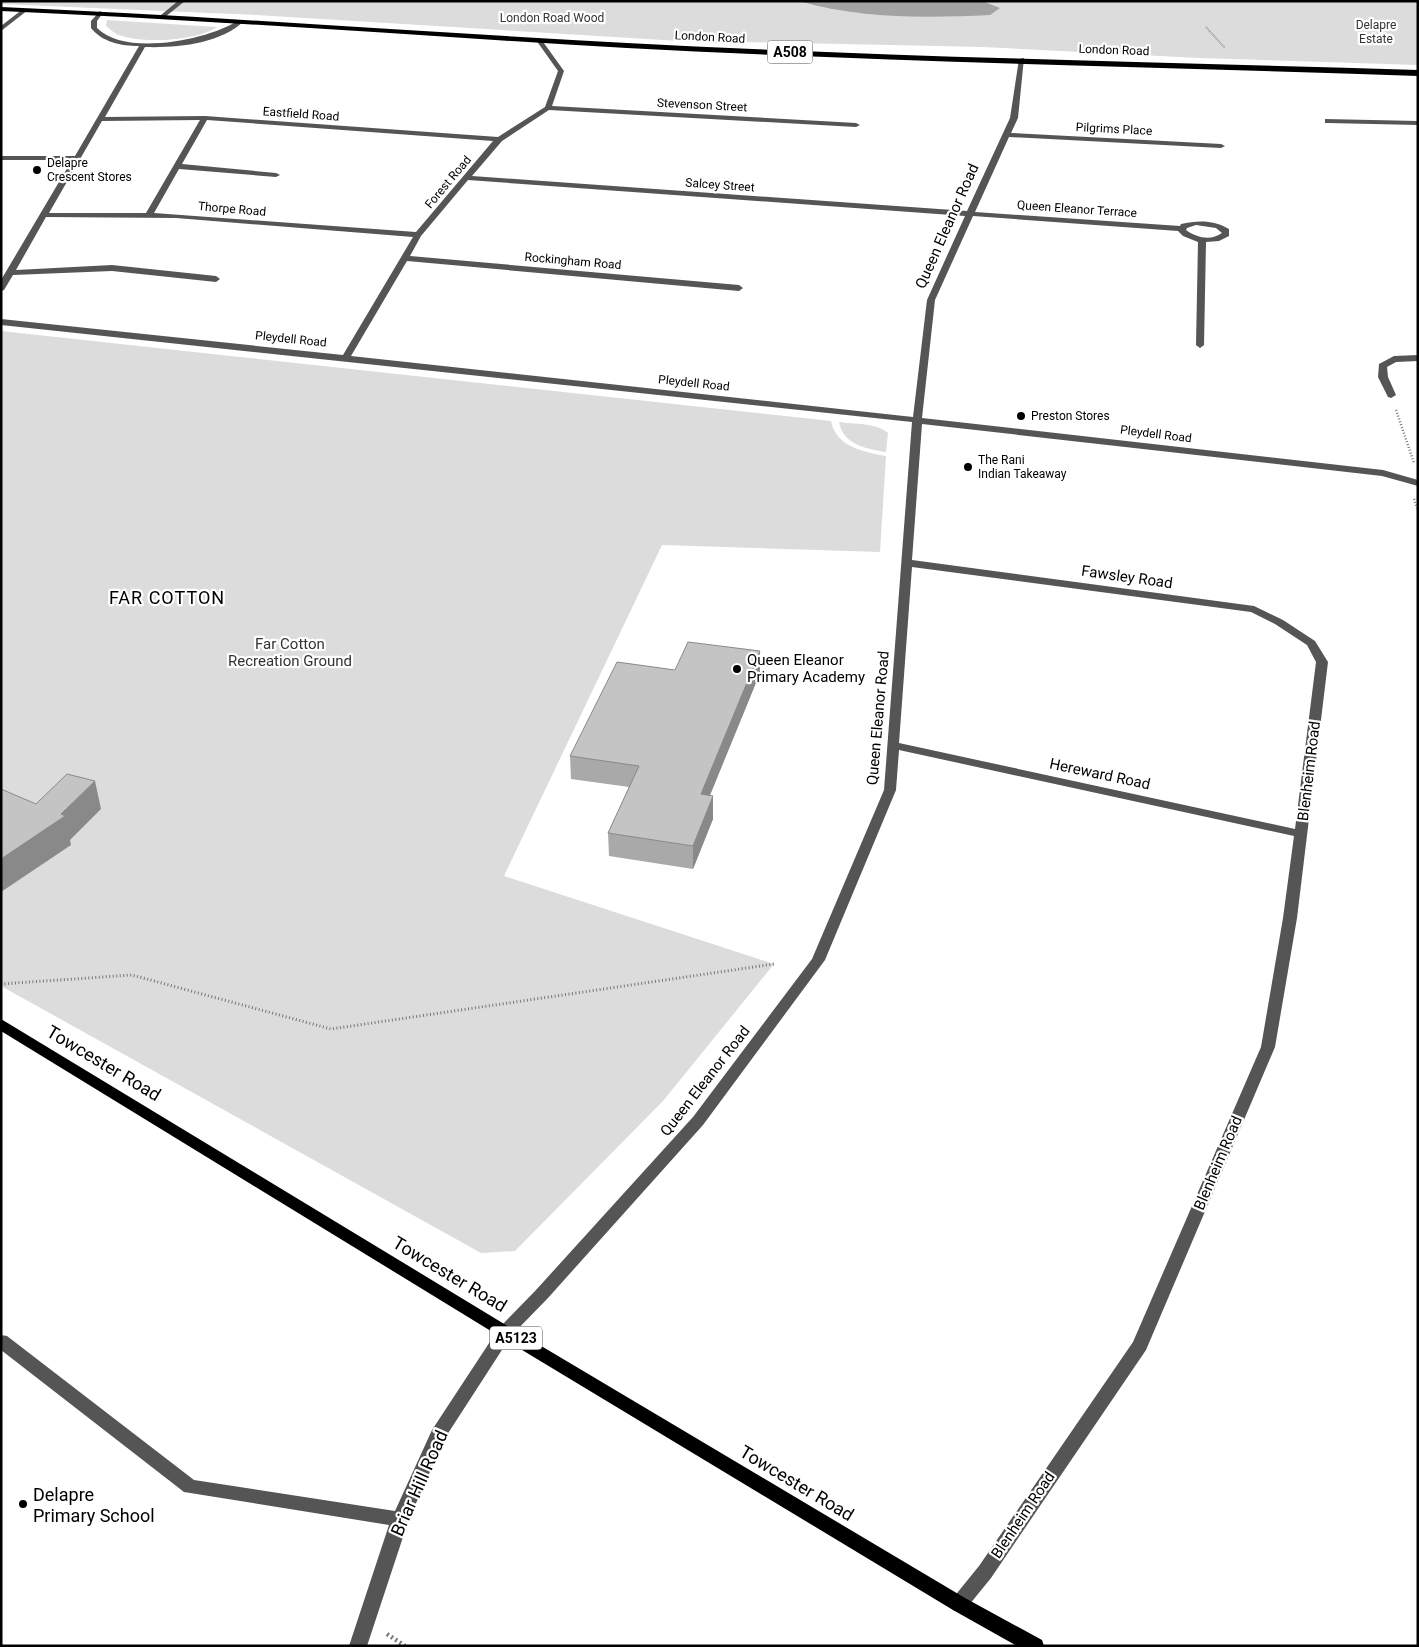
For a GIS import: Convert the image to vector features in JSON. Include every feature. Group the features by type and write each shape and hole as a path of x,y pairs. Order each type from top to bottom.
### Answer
{"highway":[{"name":"London Road","path":"1,10 163,16 539,40 750,51 1022,58 1418,73"}],"main road":[{"name":"Towcester Road","path":"1,1024 505,1332 959,1604 1035,1646"}],"street":[{"path":"163,16 182,1"},
{"path":"1,29 25,10"},
{"path":"100,13 94,21 94,28 102,36 143,45 172,44 212,36 235,27 241,21"},
{"path":"539,40 561,71 548,108"},
{"path":"1,288 143,45"},
{"name":"Queen Eleanor Road","path":"505,1332 542,1294 698,1121 818,960 890,790 917,420 931,300 1014,118 1022,58"},
{"name":"Stevenson Street","path":"548,108 856,125"},
{"name":"Forest Road","path":"346,357 418,235 499,139 548,108"},
{"path":"148,216 205,118"},
{"name":"Eastfield Road","path":"101,119 205,118 499,139"},
{"path":"1328,121 1418,123"},
{"name":"Pilgrims Place","path":"1006,135 1221,146"},
{"path":"1,158 78,158"},
{"path":"177,166 276,176"},
{"name":"Salcey Street","path":"468,178 970,214"},
{"name":"Queen Eleanor Terrace","path":"970,214 1182,229 1189,224 1204,223 1218,226 1226,231 1224,237 1219,239 1202,240 1190,237 1182,229"},
{"name":"Thorpe Road","path":"44,215 176,216 418,235"},
{"path":"1200,345 1202,240"},
{"name":"Rockingham Road","path":"404,258 739,288"},
{"path":"10,273 112,268 216,279"},
{"name":"Pleydell Road","path":"1,322 346,357 917,420 1383,473 1418,483"},
{"path":"1391,395 1383,377 1382,366 1394,359 1418,358"},
{"name":"Fawsley Road","path":"908,563 1254,609 1280,622 1311,643 1322,662"},
{"name":"Blenheim Road","path":"959,1604 985,1572 1140,1345 1268,1047 1290,918 1322,662"},
{"name":"Hereward Road","path":"893,745 1300,834"},
{"name":"Briar Hill Road","path":"358,1646 400,1519 438,1435 505,1332"},
{"path":"1,1341 190,1487 400,1519"}],"path":[{"path":"1206,27 1226,49"},
{"path":"1391,395 1416,469 1407,479 1418,510"},
{"path":"1,984 132,975 331,1029 774,964"}],"green space":[{"name":"Delapre Estate","path":"1,1 1418,1 1418,65 1199,58 983,47 746,42 728,44 256,15 1,4"},
{"path":"107,20 217,27 208,32 183,38 141,40 116,34 106,26"},
{"name":"Far Cotton Recreation Ground","path":"1,331 831,421 839,437 852,447 886,456 880,552 662,545 504,876 774,964 663,1101 515,1251 481,1253 1,986"},
{"path":"839,422 865,424 884,430 888,433 886,452 864,447 851,441 841,430"}],"shaded area":[{"path":"799,1 982,1 1000,8 990,15 918,17 846,11"}],"building":[{"path":"688,642 760,651 701,794 713,796 693,846 608,833 639,766 570,756 617,662 675,670"},
{"path":"67,774 95,781 61,814 65,816 1,859 1,789 36,804"}],"place":[{"name":"Delapre Crescent Stores","path":"37,170"},
{"name":"Preston Stores","path":"1021,416"},
{"name":"The Rani Indian Takeaway","path":"968,467"},
{"name":"Queen Eleanor Primary Academy","path":"737,669"},
{"name":"Delapre Primary School","path":"23,1504"}],"district":[{"name":"FAR COTTON","path":"167,597"}],"park label":[{"name":"London Road Wood","path":"552,18"}]}
